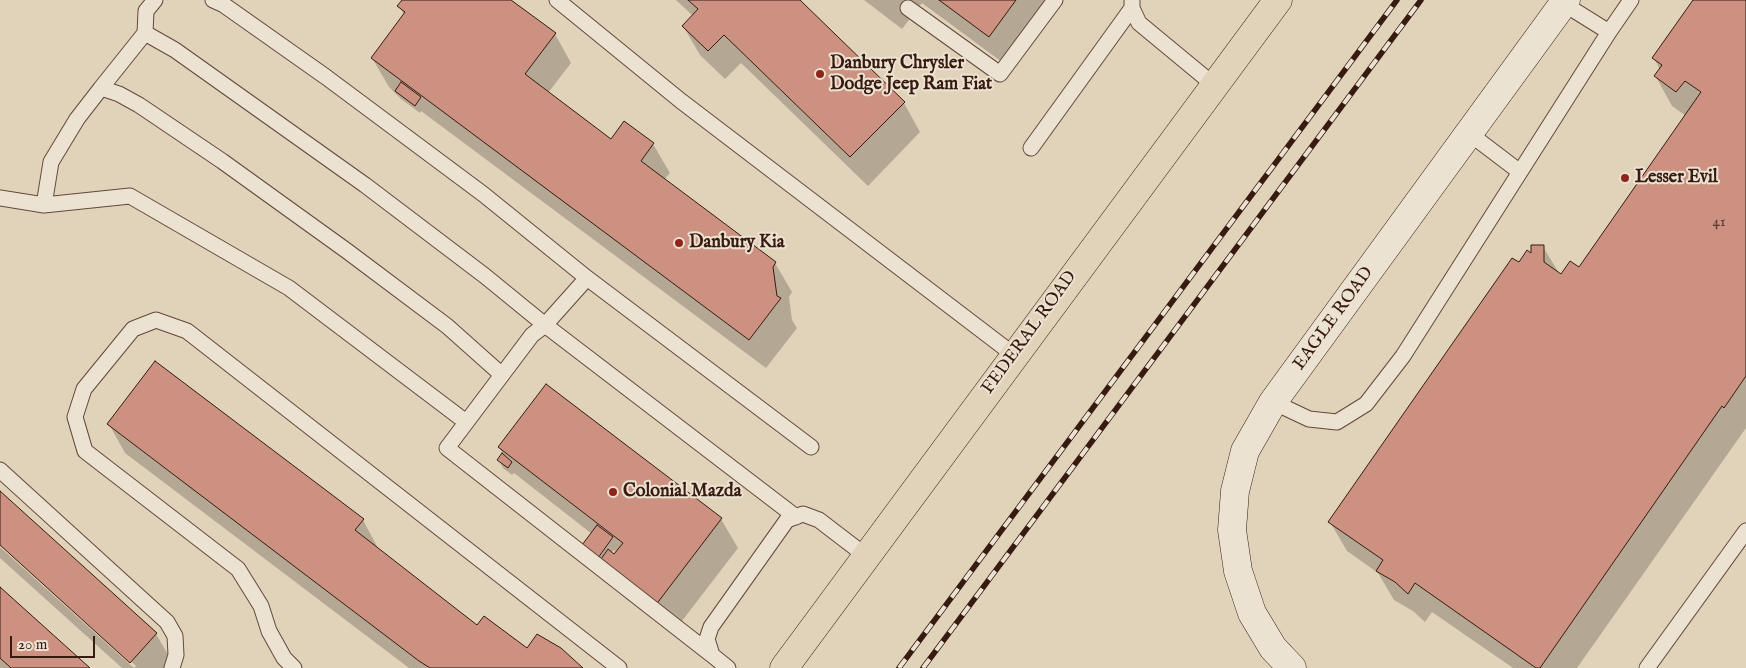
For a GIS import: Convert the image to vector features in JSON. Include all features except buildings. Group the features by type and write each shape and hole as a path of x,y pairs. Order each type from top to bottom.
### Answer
{"main road":[{"name":"FEDERAL ROAD","path":"784,668 1278,0"}],"street":[{"name":"EAGLE ROAD","path":"1292,668 1273,648 1252,612 1238,571 1232,530 1235,491 1245,451 1274,402 1565,2"}],"lane":[{"path":"44,205 51,162 77,119 144,33 146,12 155,0"},
{"path":"212,0 224,5 350,94 811,447"},
{"path":"557,0 682,101 1014,355"},
{"path":"908,8 1000,74 1055,0"},
{"path":"1274,402 1309,418 1336,422 1366,404 1403,356 1631,0"},
{"path":"1565,2 1609,32"},
{"path":"1132,4 1139,23 1214,85"},
{"path":"1031,148 1132,4"},
{"path":"144,33 175,50 365,185 485,276 545,326 796,517"},
{"path":"101,88 119,94 139,105 294,212 447,326 502,375"},
{"path":"1470,134 1520,172"},
{"path":"0,198 44,205 130,196 289,288 466,422"},
{"path":"588,278 545,326 532,335 447,448 728,668"},
{"path":"294,668 284,658 269,631 261,606 238,570 85,451 75,418 84,389 133,329 156,320 187,331 619,668"},
{"path":"0,470 166,622 175,636 176,655 172,668"},
{"path":"712,655 707,639 711,627 787,520 803,514 819,520 866,556"},
{"path":"1647,668 1746,531"}],"railway":[{"path":"899,668 1397,0"},
{"path":"923,668 1421,0"}],"place":[{"name":"Danbury Chrysler Dodge Jeep Ram Fiat","path":"820,74"},
{"name":"Lesser Evil","path":"1625,178"},
{"name":"Danbury Kia","path":"679,243"},
{"name":"Colonial Mazda","path":"613,492"}]}
